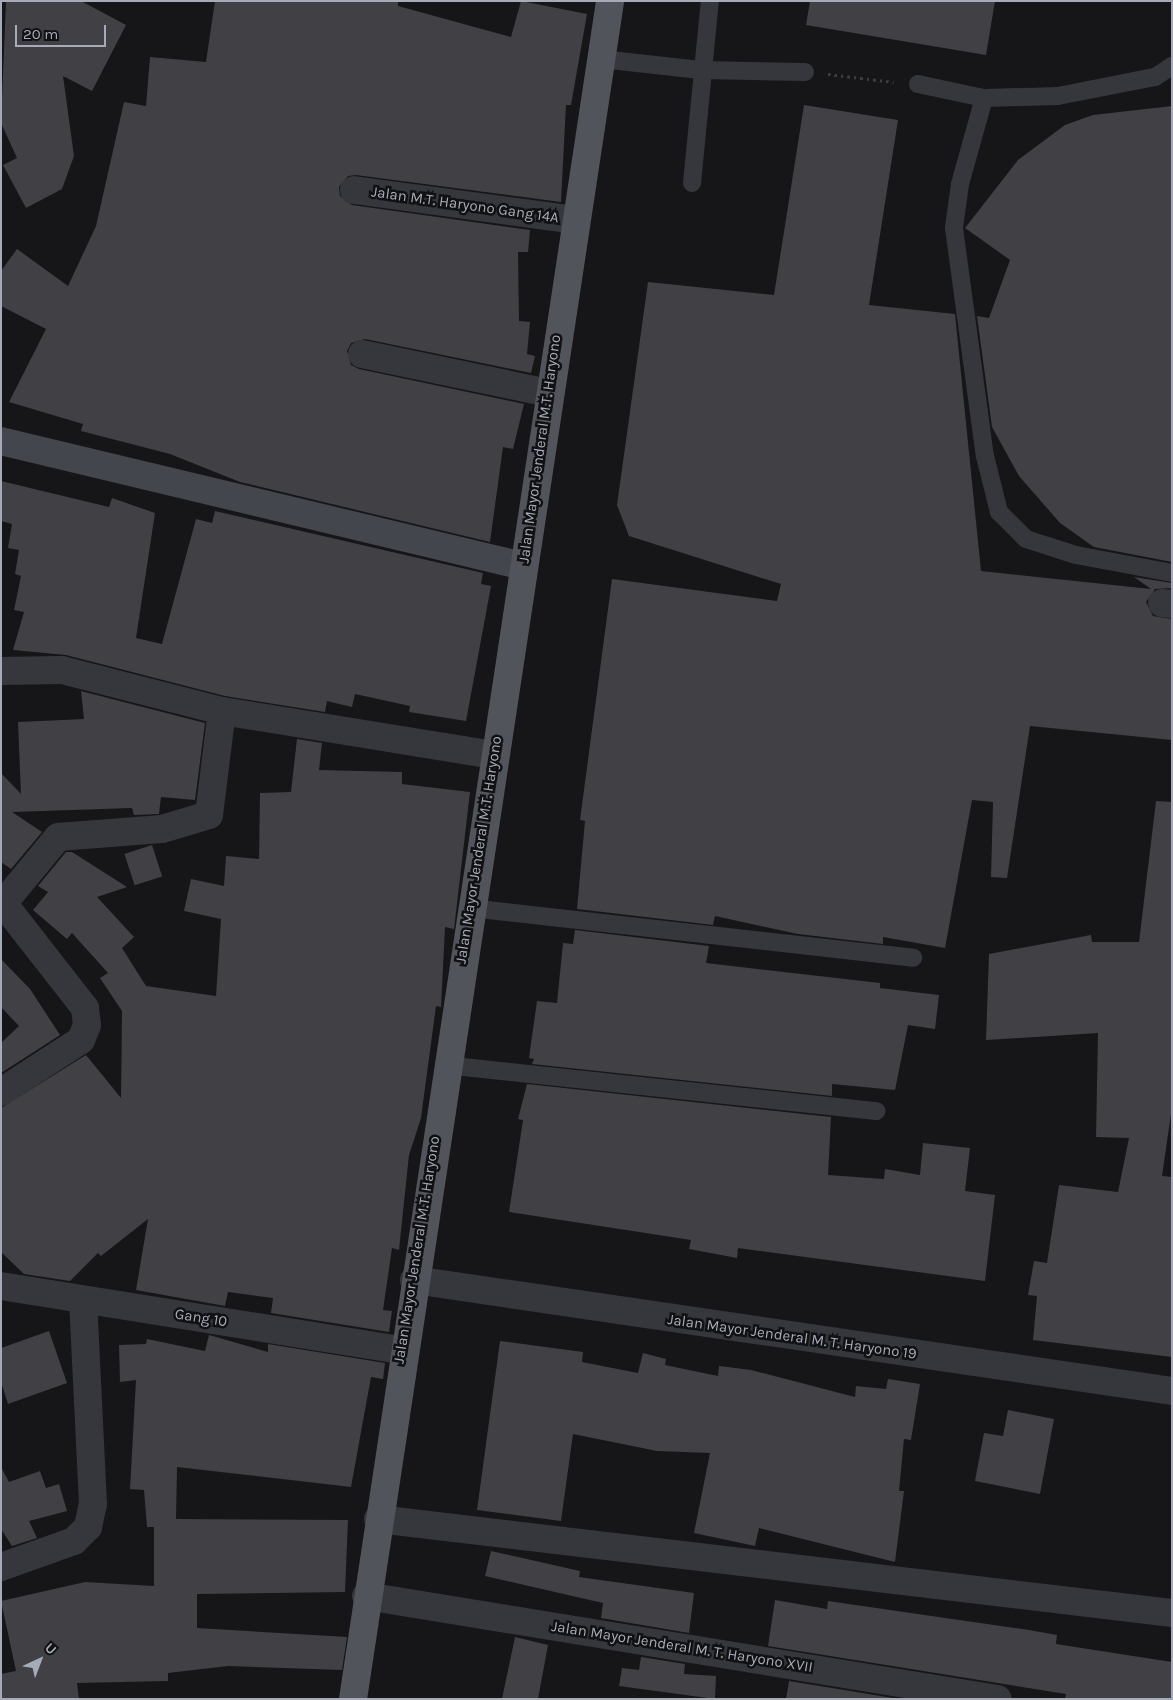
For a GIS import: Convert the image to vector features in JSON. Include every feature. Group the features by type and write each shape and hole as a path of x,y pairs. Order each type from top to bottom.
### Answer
{"main road":[{"name":"Jalan Mayor Jenderal M.T. Haryono","path":"352,1699 445,1065 610,1"},
{"path":"1,441 523,566"}],"street":[{"name":"Jalan M.T. Haryono Gang 14A","path":"354,190 575,220"},
{"path":"362,354 548,392"},
{"path":"1,671 62,670 222,711 494,755"},
{"path":"1,1092 81,1040 87,1025 85,1008 2,905 58,837 162,830 209,815 222,711"},
{"name":"Jalan Mayor Jenderal M. T. Haryono 19","path":"414,1280 1172,1391"},
{"name":"Gang 10","path":"2,1288 402,1350"},
{"path":"1,1567 74,1541 88,1527 93,1504 83,1300"},
{"path":"378,1519 1172,1613"},
{"name":"Jalan Mayor Jenderal M. T. Haryono XVII","path":"366,1596 998,1699"}],"lane":[{"path":"692,183 700,70 710,1"},
{"path":"601,59 700,70 806,72"},
{"path":"918,84 984,98 1058,96 1156,77 1172,66"},
{"path":"984,98 960,184 954,228 985,456 999,512 1026,539 1076,555 1172,573"},
{"path":"470,908 913,958"},
{"path":"445,1065 877,1111"}],"path":[{"path":"806,72 918,84"}],"building":[{"path":"6,1 81,1 126,25 92,91 63,76 74,156 62,189 26,208 3,165 17,158 1,123"},
{"path":"215,1 398,1 398,6 511,37 521,1 587,14 571,105 566,105 561,202 356,175 348,176 339,187 340,196 352,205 530,230 528,252 518,252 519,321 530,322 527,354 535,356 531,373 365,339 351,343 347,351 351,365 359,369 524,404 513,449 503,447 490,542 240,482 170,454 81,431 83,424 9,402 46,329 1,306 1,271 17,249 68,286 96,226 124,102 146,106 150,57 206,62"},
{"path":"810,1 995,1 986,55 806,25"},
{"path":"804,105 898,120 869,305 955,314 981,571 1151,589 1134,577 1172,583 1172,588 1155,589 1146,602 1153,616 1172,619 1172,740 1030,726 1007,878 991,877 993,802 972,800 945,948 883,937 883,944 798,934 715,916 713,925 577,909 585,821 580,820 612,579 777,601 781,584 629,536 617,505 648,282 774,295"},
{"path":"1172,106 1172,562 1094,547 1060,523 1019,476 992,427 977,316 989,318 1010,260 965,228 1018,160 1065,125 1093,115"},
{"path":"1,481 109,507 112,498 155,513 136,638 162,644 196,519 212,523 215,511 483,573 481,584 491,586 466,721 409,712 410,706 355,694 352,707 327,701 325,712 225,696 66,655 13,650 24,612 14,610 21,576 15,574 19,550 8,548 12,524 1,521"},
{"path":"81,691 205,723 195,800 161,797 159,814 134,815 132,808 12,812 42,832 11,869 1,862 1,773 21,794 18,722 84,719"},
{"path":"297,739 322,743 319,770 402,772 402,784 470,792 454,929 445,927 441,1007 436,1006 421,1118 409,1155 399,1250 392,1248 383,1310 392,1311 389,1332 271,1313 273,1298 228,1292 225,1306 136,1290 148,1219 101,1256 98,1253 70,1281 24,1274 1,1252 1,1108 86,1055 121,1098 122,1011 100,978 108,973 72,933 67,939 33,910 48,892 38,886 66,852 72,852 127,887 97,897 134,937 122,948 146,986 216,996 221,919 184,911 191,879 224,886 226,856 259,859 260,793 291,792"},
{"path":"1156,801 1172,802 1172,1107 1162,1176 1172,1177 1172,1357 1033,1340 1037,1296 1028,1295 1034,1261 1047,1263 1059,1185 1118,1192 1129,1138 1096,1137 1098,1033 986,1040 989,954 1091,935 1092,942 1139,942"},
{"path":"152,845 162,876 135,885 124,854"},
{"path":"575,930 709,946 706,963 880,983 880,988 939,995 935,1029 908,1025 895,1090 832,1084 832,1096 532,1064 534,1059 529,1058 537,1001 557,1003 563,943 573,944"},
{"path":"1,959 30,989 60,1035 1,1073 1,1043 19,1026 1,1007"},
{"path":"527,1084 831,1117 828,1175 884,1179 885,1169 920,1175 923,1143 970,1148 965,1191 995,1195 985,1281 738,1248 737,1258 689,1249 691,1240 509,1212 523,1120 518,1119"},
{"path":"49,1331 67,1383 8,1404 1,1382 1,1348"},
{"path":"209,1335 268,1352 268,1344 385,1363 383,1379 371,1377 351,1487 177,1467 176,1519 348,1520 345,1592 197,1594 197,1628 347,1637 342,1670 228,1666 168,1673 168,1681 77,1683 79,1699 1,1699 1,1674 16,1671 1,1601 85,1582 154,1586 154,1527 147,1527 144,1490 130,1489 136,1380 120,1382 119,1345 146,1344 147,1339 205,1351"},
{"path":"500,1341 583,1352 582,1362 638,1373 643,1353 666,1359 665,1365 718,1376 719,1366 751,1370 855,1397 856,1386 886,1389 888,1379 920,1384 911,1440 904,1439 899,1491 904,1491 895,1562 759,1528 755,1546 694,1533 710,1453 657,1451 573,1434 561,1521 477,1510"},
{"path":"1008,1410 1054,1419 1040,1494 975,1481 984,1433 1003,1436"},
{"path":"1,1467 9,1482 40,1471 46,1488 59,1484 67,1511 29,1521 37,1538 12,1546 1,1529"},
{"path":"491,1551 580,1571 579,1577 694,1593 689,1633 601,1618 603,1603 485,1576"},
{"path":"775,1600 827,1609 828,1601 1029,1630 1057,1635 1056,1644 1172,1662 1172,1699 1065,1699 1066,1694 768,1646"},
{"path":"515,1637 548,1645 538,1699 502,1699"},
{"path":"641,1657 685,1664 684,1674 716,1676 715,1699 619,1686 622,1668 639,1670"},
{"path":"789,1681 899,1699 786,1699"}]}
